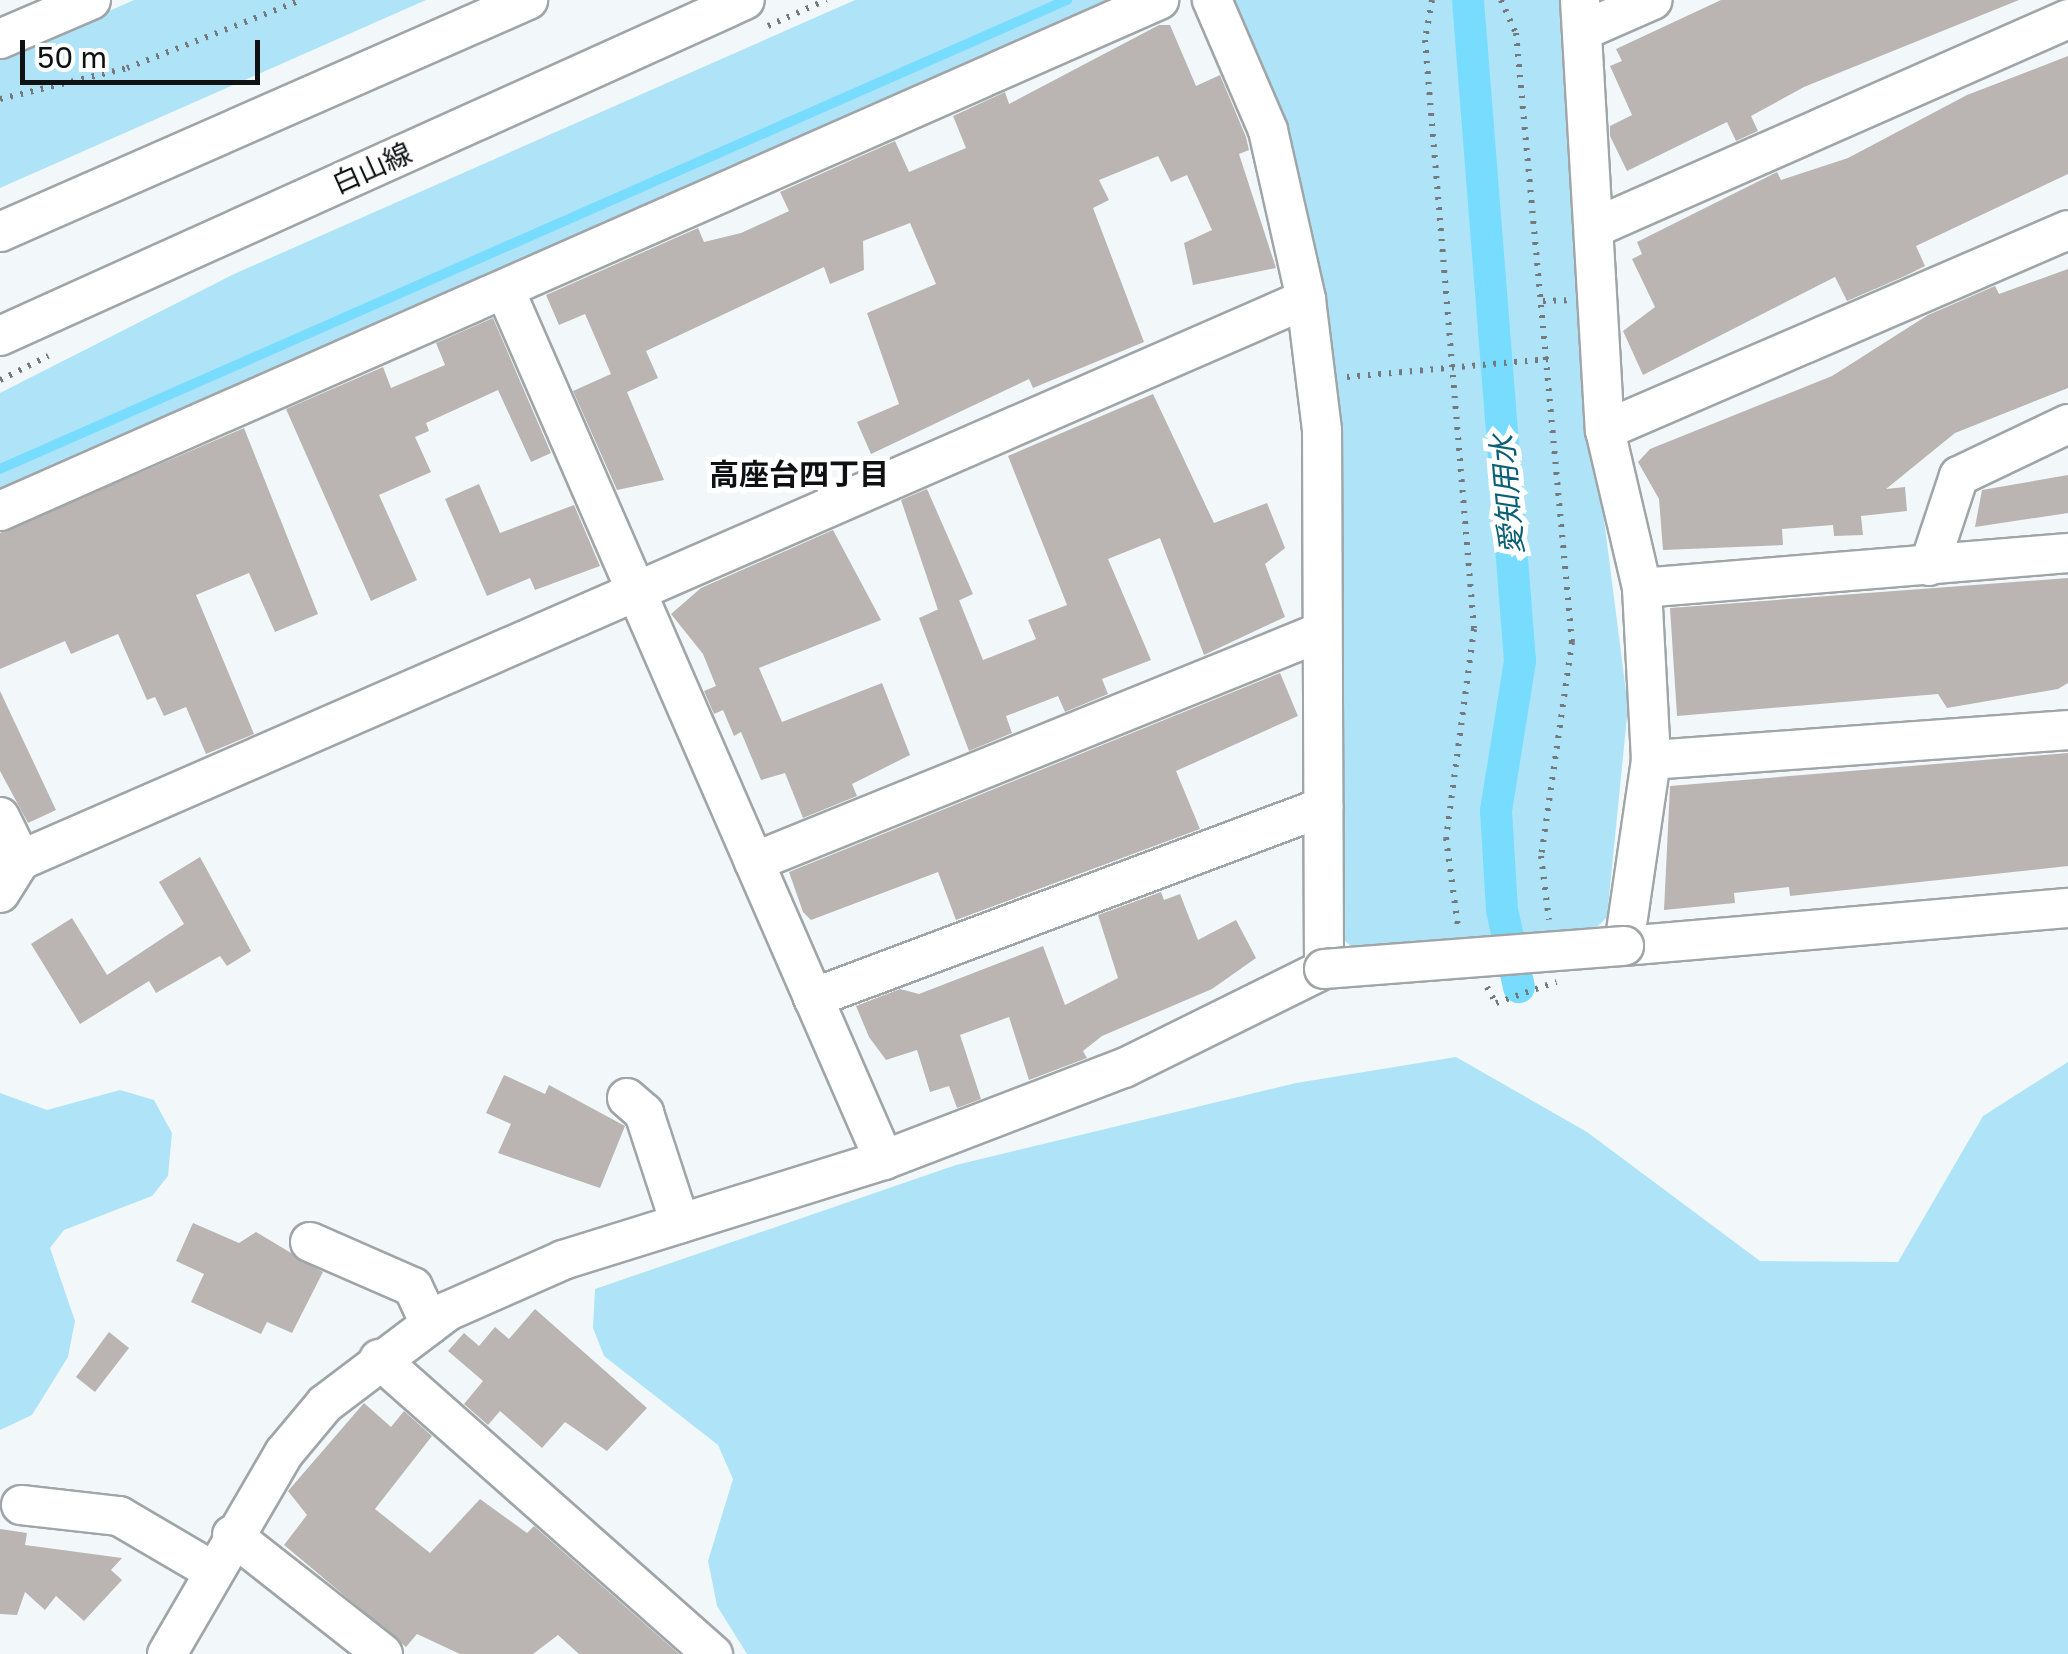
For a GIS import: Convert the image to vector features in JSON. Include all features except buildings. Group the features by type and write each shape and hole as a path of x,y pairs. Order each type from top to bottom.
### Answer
{"street":[{"path":"0,40 91,0"},
{"path":"0,232 528,0"},
{"name":"白山線","path":"0,336 744,0"},
{"path":"0,511 1159,0"},
{"path":"1212,0 1268,130 1306,299 1316,380 1324,970"},
{"path":"1624,946 1650,760 1642,588 1606,430 1581,15 1653,0"},
{"path":"1594,228 2068,20"},
{"path":"1606,430 2068,230"},
{"path":"505,290 884,1160"},
{"path":"0,892 22,860 1306,299"},
{"path":"1929,566 1959,476 2068,424"},
{"path":"1642,588 2068,553"},
{"path":"754,862 1322,632"},
{"path":"1650,760 2068,730"},
{"path":"813,998 1323,807"},
{"path":"0,816 22,860"},
{"path":"167,1654 232,1535 325,1404 379,1359 430,1324 563,1260 884,1160 1124,1068 1324,970 2068,908"},
{"path":"627,1098 644,1113 680,1224"},
{"path":"310,1242 412,1287 430,1324"},
{"path":"379,1359 713,1654"},
{"path":"21,1504 119,1516 211,1570"},
{"path":"232,1535 383,1654"}],"path":[{"path":"0,99 126,68 301,0"},
{"path":"1432,0 1425,40 1474,629 1446,838 1466,946"},
{"path":"1502,0 1516,33 1549,359 1572,642 1541,856 1550,932"},
{"path":"1316,380 1549,359"},
{"path":"1481,974 1496,1003 1557,989 1554,970"}],"shaded area":[{"path":"134,0 426,0 0,188 0,59"},
{"path":"855,0 1126,0 0,497 0,393 234,274"},
{"path":"1232,0 1559,0 1596,457 1628,707 1607,917 1594,930 1354,949 1344,940 1338,394 1318,260 1285,136"},
{"path":"1456,1057 1587,1132 1760,1261 1898,1262 1983,1116 2068,1062 2068,1654 747,1654 717,1606 708,1561 733,1479 718,1445 604,1356 593,1328 595,1289 956,1165 1296,1083"},
{"path":"120,1090 154,1100 172,1133 168,1176 152,1196 64,1230 50,1248 75,1321 68,1357 32,1415 0,1430 0,1093 47,1110"}],"waterway":[{"path":"0,469 1067,0"},
{"name":"愛知用水","path":"1468,0 1520,661 1496,811 1502,910 1519,987"}],"district":[{"name":"高座台四丁目","path":"799,474"}]}
